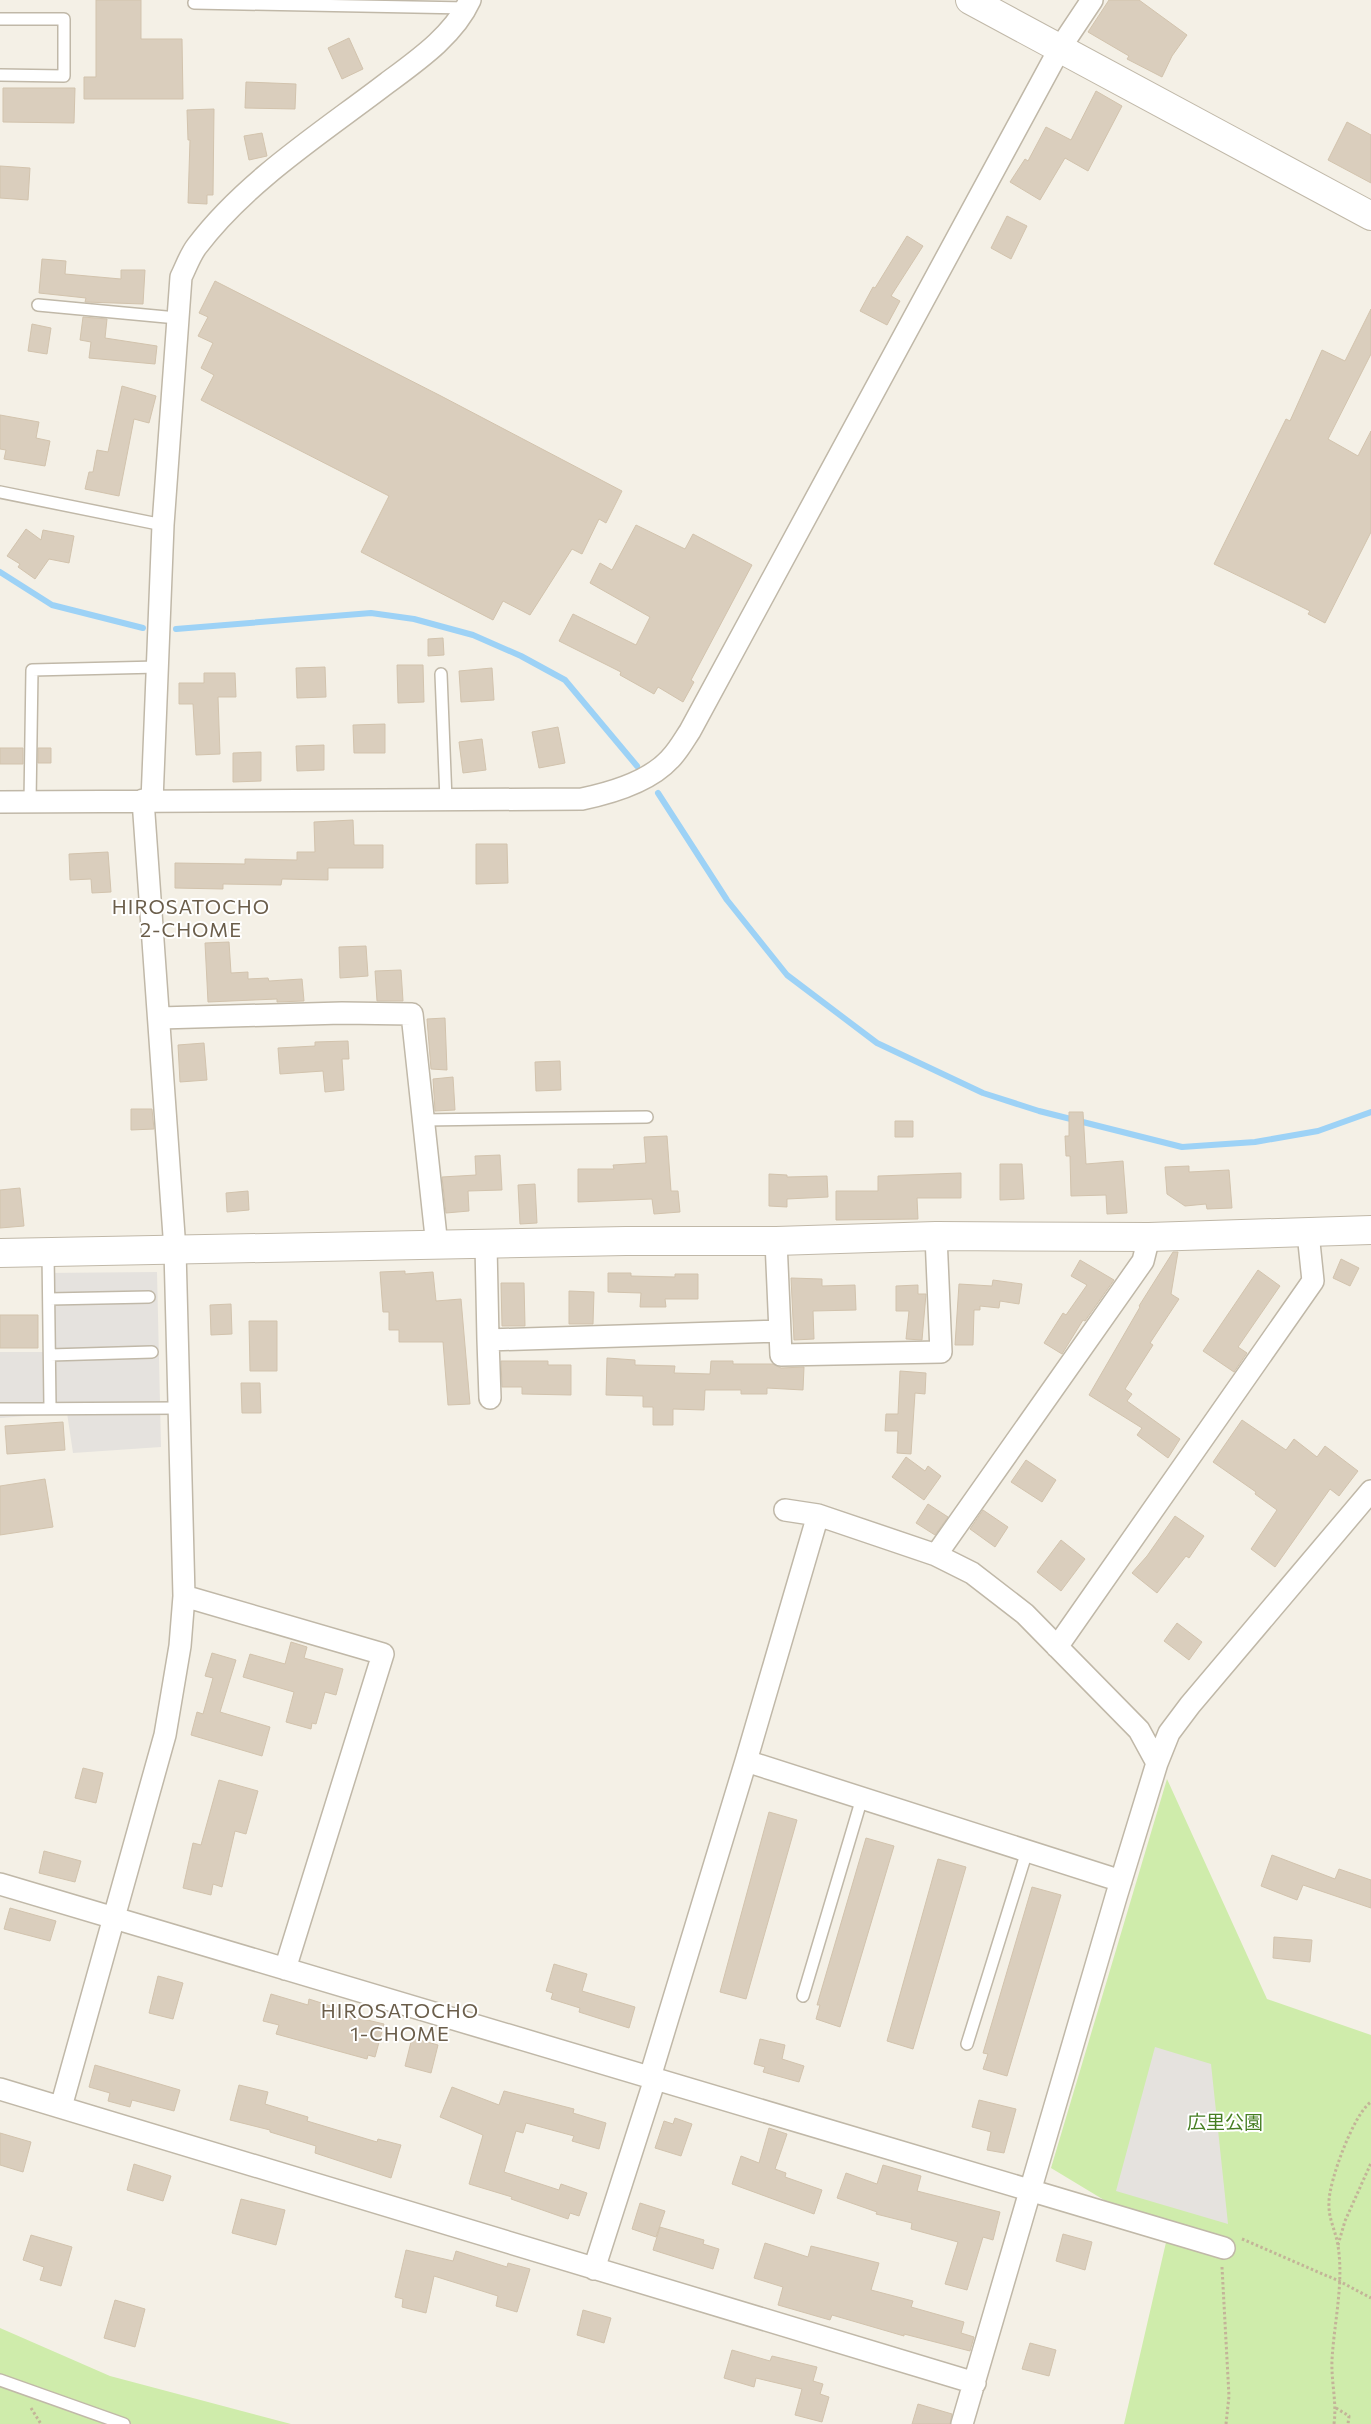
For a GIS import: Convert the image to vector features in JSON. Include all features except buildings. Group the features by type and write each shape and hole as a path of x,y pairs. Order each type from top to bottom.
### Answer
{"street":[{"path":"970,0 1371,216"},
{"path":"0,802 582,799 615,792 643,778 669,760 690,731 1060,48 1092,0"},
{"path":"61,2106 165,1735 180,1646 184,1596 175,1250 148,800 158,667 164,525 181,277 195,248 228,209 286,160 422,56 458,21 468,4"},
{"path":"160,1018 342,1013 412,1014 437,1246"},
{"path":"0,1253 626,1241 776,1241 936,1236 1149,1237 1371,1231"},
{"path":"1057,1647 1313,1281 1308,1233"},
{"path":"776,1241 781,1355 941,1352 936,1236"},
{"path":"936,1556 1143,1261 1149,1237"},
{"path":"486,1245 490,1398"},
{"path":"488,1340 780,1331"},
{"path":"962,2424 1121,1881 1169,1733 1190,1705 1371,1492"},
{"path":"786,1510 818,1515 936,1556 972,1574 1025,1614 1139,1730 1158,1763"},
{"path":"594,2269 818,1515"},
{"path":"184,1596 383,1654 285,1969"},
{"path":"746,1762 1121,1881"},
{"path":"0,1884 1224,2248"},
{"path":"0,2089 975,2383"}],"lane":[{"path":"194,3 468,4"},
{"path":"0,19 64,19 64,76 0,75"},
{"path":"38,305 177,318"},
{"path":"0,492 164,525"},
{"path":"30,802 32,670 158,667"},
{"path":"441,674 446,800"},
{"path":"424,1120 647,1117"},
{"path":"48,1252 50,1407"},
{"path":"49,1299 149,1297"},
{"path":"50,1355 152,1352"},
{"path":"0,1409 50,1407 179,1408"},
{"path":"803,1996 862,1798"},
{"path":"967,2044 1027,1851"},
{"path":"0,2380 124,2424"}],"path":[{"path":"1334,2424 1336,2408 1332,2385 1332,2360 1339,2281 1338,2246 1332,2228 1329,2203 1330,2188 1355,2123 1371,2102"},
{"path":"1338,2246 1345,2221 1371,2163"},
{"path":"1226,2424 1229,2396 1221,2264 1226,2233 1259,2244 1371,2298"},
{"path":"1336,2408 1349,2416 1348,2424"}],"green space":[{"name":"広里公園","path":"1167,1779 1267,1999 1371,2035 1371,2424 1124,2424 1167,2238 1051,2168"},
{"path":"0,2328 110,2376 291,2424 0,2424"}],"shaded area":[{"path":"157,1272 161,1447 73,1453 67,1413 0,1418 0,1352 44,1352 42,1273"},
{"path":"1155,2047 1211,2064 1228,2224 1116,2191"}],"waterway":[{"path":"0,572 52,605 143,628"},
{"path":"176,629 371,613 414,619 473,635 521,656 565,680 637,766"},
{"path":"658,793 727,900 787,975 877,1043 983,1093 1039,1111 1182,1147 1255,1142 1318,1131 1371,1112"}],"district":[{"name":"HIROSATOCHO 2-CHOME","path":"191,918"},
{"name":"HIROSATOCHO 1-CHOME","path":"400,2022"}]}
